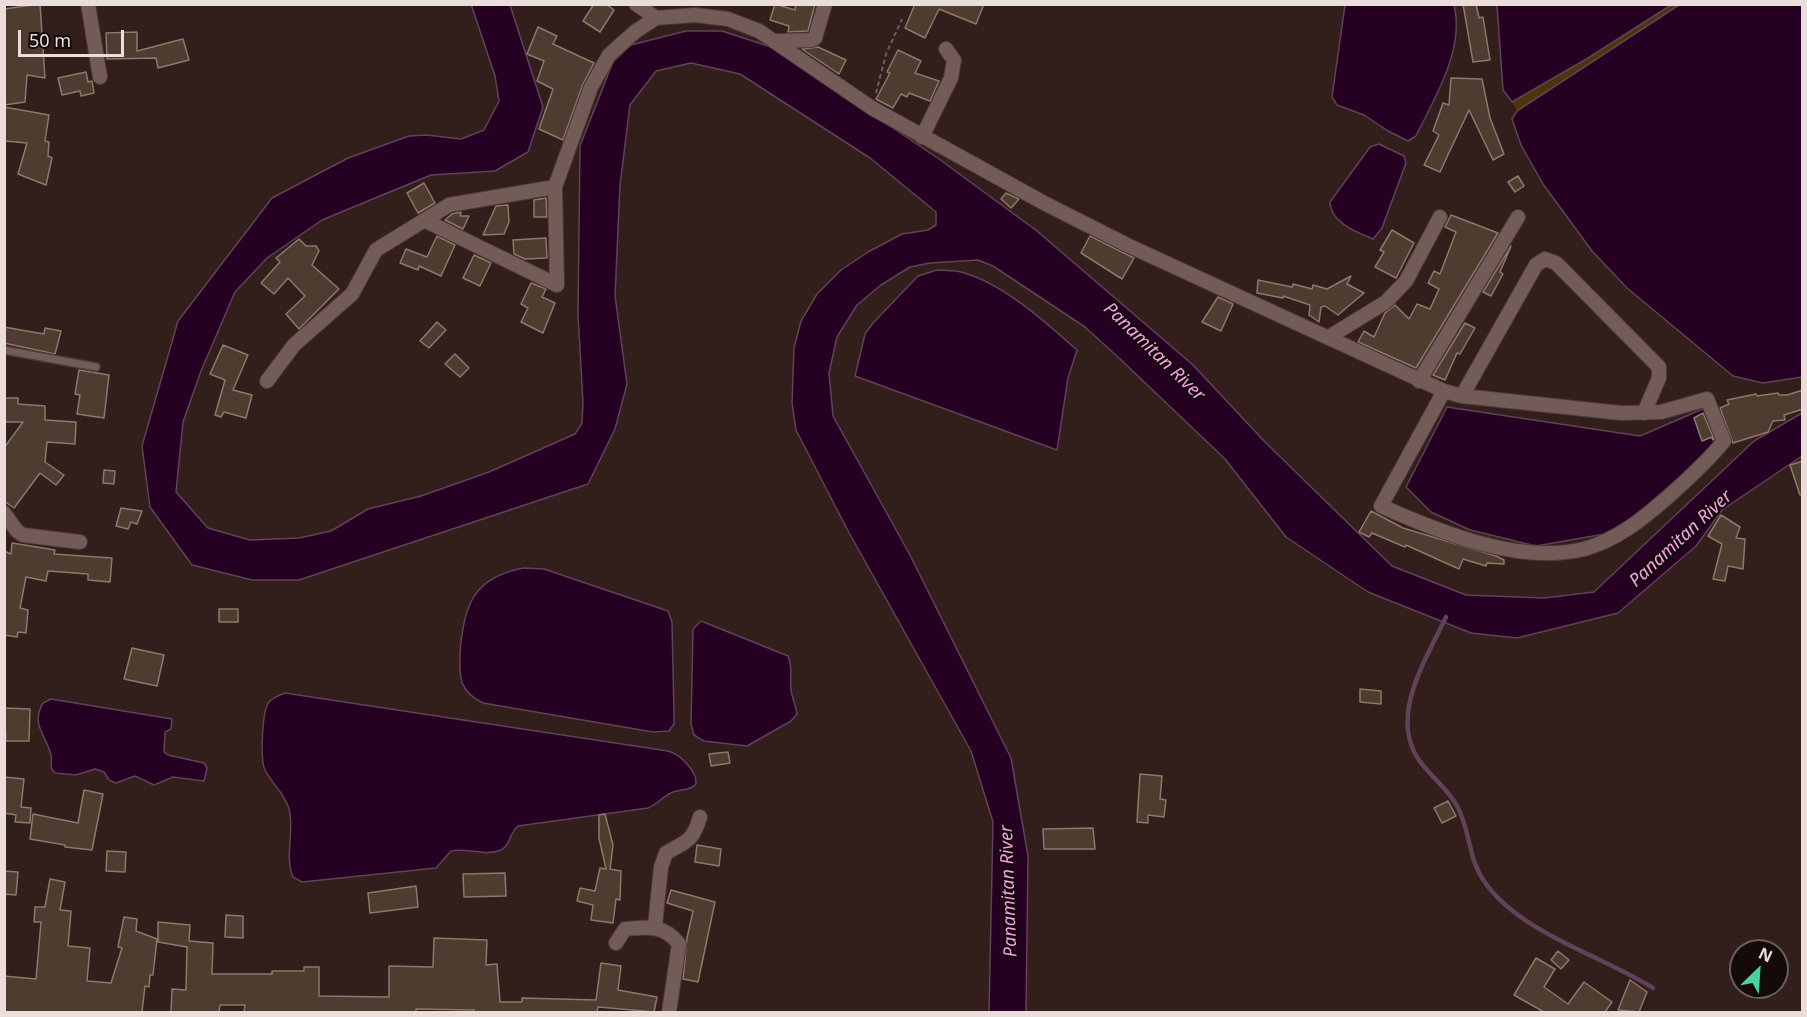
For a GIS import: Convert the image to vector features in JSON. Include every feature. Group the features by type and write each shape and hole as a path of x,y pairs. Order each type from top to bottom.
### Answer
{"street":[{"path":"88,4 100,77"},
{"path":"636,4 656,18"},
{"path":"777,41 815,38 825,4"},
{"path":"424,220 557,285 555,187 591,87 609,55 636,31 656,18 695,15 728,19 777,41 872,108 922,137 1127,245 1329,337 1419,381 1462,396 1621,413 1661,412 1707,399 1724,441 1675,491 1644,518 1618,535 1584,549 1534,554 1428,527 1381,506 1444,391"},
{"path":"922,137 951,78 954,60 946,49"},
{"path":"267,381 294,345 352,294 376,250 449,205 555,187"},
{"path":"1329,337 1386,302 1406,281 1440,217"},
{"path":"1419,381 1518,217"},
{"path":"1462,396 1536,265 1545,260 1556,262 1659,367 1659,378 1644,413"},
{"path":"4,513 17,531 23,535 80,542"},
{"path":"655,926 661,867 666,853 690,839 696,832 700,817"},
{"path":"616,944 625,929 655,926 671,933 679,944 669,1012"}],"lane":[{"path":"4,350 96,367"}],"path":[{"path":"872,108 886,54 902,19"}],"shaded area":[{"path":"1671,5 1679,5 1517,111 1512,102 1588,58"}],"water":[{"name":"Panamitan River","path":"471,4 510,5 543,107 528,152 495,171 431,175 322,220 267,258 235,292 201,371 183,422 176,492 208,528 250,540 299,538 331,531 368,509 421,496 489,472 575,434 582,423 583,402 578,315 580,146 613,62 631,45 686,31 722,31 774,48 939,159 1037,231 1193,365 1265,442 1392,566 1466,595 1544,598 1594,592 1754,441 1802,413 1802,456 1722,510 1696,546 1618,613 1517,638 1471,633 1368,592 1286,537 1225,459 1119,358 1085,327 993,266 978,260 930,263 910,267 881,285 857,305 837,337 829,373 833,416 910,555 1011,758 1028,856 1026,1012 989,1012 993,822 971,751 847,529 796,430 792,403 794,348 801,321 817,294 841,270 868,252 902,234 928,230 936,225 936,212 870,158 740,74 691,63 656,71 630,105 620,185 615,296 627,384 615,429 588,484 299,580 252,580 192,565 150,507 142,446 178,321 272,198 348,158 409,136 426,135 461,139 484,130 499,101 495,76"},
{"path":"1497,4 1671,5 1588,58 1512,102 1503,90"},
{"path":"1345,5 1454,5 1456,22 1452,56 1416,136 1408,141 1364,115 1337,105 1332,97"},
{"path":"1679,5 1802,5 1802,377 1763,383 1733,376 1627,288 1592,251 1543,184 1521,145 1512,119 1517,111"},
{"path":"1379,144 1404,156 1406,163 1382,228 1373,239 1339,221 1331,209 1330,202 1370,147"},
{"path":"937,270 961,272 977,277 1008,294 1077,350 1068,378 1057,450 855,376 865,334 873,323 918,276"},
{"path":"1447,407 1640,436 1705,408 1721,442 1616,532 1536,546 1470,530 1431,512 1406,487"},
{"path":"524,568 544,569 668,611 672,622 674,715 674,724 669,731 653,732 483,703 465,689 462,683 460,663 461,637 468,609 482,587 492,579 506,572"},
{"path":"701,621 788,656 791,666 791,690 797,714 791,721 747,746 704,741 694,735 691,724 693,629"},
{"path":"285,693 668,751 687,764 694,774 696,784 688,789 669,794 648,808 518,826 507,845 501,850 489,853 451,851 436,868 302,882 293,877 290,869 291,817 289,809 263,765 262,735 267,707 272,699"},
{"path":"51,699 172,719 171,729 165,732 164,752 168,755 204,763 207,768 204,781 173,777 154,785 135,776 116,783 109,780 104,772 95,769 76,775 55,773 38,717 43,703"}],"building":[{"path":"40,4 45,78 27,75 25,102 4,105 4,9"},
{"path":"594,4 606,4 614,10 600,32 583,21"},
{"path":"775,4 795,10 796,4 815,4 808,31 788,32 789,26 770,20"},
{"path":"915,4 984,4 976,24 939,9 925,38 905,28"},
{"path":"1463,4 1476,4 1479,18 1483,17 1490,60 1473,62"},
{"path":"538,27 557,36 553,44 594,63 583,84 563,140 539,129 553,89 537,81 544,61 527,54"},
{"path":"137,32 137,51 183,39 189,60 158,68 156,58 107,59 106,33"},
{"path":"818,47 846,60 839,74 802,49"},
{"path":"898,50 921,61 915,73 939,81 930,101 909,93 907,97 901,94 893,108 876,99 890,73 887,72"},
{"path":"86,72 88,82 92,81 94,93 81,96 80,91 62,95 58,78"},
{"path":"1451,78 1482,79 1490,118 1504,154 1493,160 1469,110 1440,172 1424,165 1439,135 1433,131 1443,103 1449,105"},
{"path":"4,107 49,115 45,141 49,142 48,156 52,158 46,185 18,174 27,143 4,141"},
{"path":"1518,176 1524,186 1515,192 1508,182"},
{"path":"424,183 435,203 418,213 407,193"},
{"path":"1006,193 1019,199 1011,208 1001,199"},
{"path":"546,198 547,217 534,217 534,200"},
{"path":"508,205 509,222 504,234 483,235 496,206"},
{"path":"461,212 460,216 469,216 463,229 445,220 452,214"},
{"path":"1451,215 1498,233 1416,368 1358,342 1364,331 1374,337 1385,313 1395,305 1409,319 1417,304 1430,309 1439,289 1428,283 1434,271 1440,274 1456,232 1445,227"},
{"path":"1392,230 1414,243 1396,278 1375,267 1384,252 1380,250"},
{"path":"437,236 455,245 441,276 419,266 418,270 400,263 406,249 427,257"},
{"path":"1090,236 1134,258 1122,279 1081,253"},
{"path":"546,238 547,258 525,259 514,254 513,240"},
{"path":"299,239 306,246 316,246 319,251 312,265 339,289 299,329 286,314 305,296 288,278 274,294 261,283 280,262 276,258"},
{"path":"1511,246 1500,272 1503,274 1491,296 1483,292"},
{"path":"474,255 491,263 480,286 463,278"},
{"path":"1351,276 1347,284 1364,293 1338,315 1325,306 1321,307 1319,322 1309,315 1310,305 1283,296 1283,298 1257,293 1258,280 1292,287 1293,284 1312,289 1313,285 1327,289"},
{"path":"531,283 546,289 542,297 555,303 543,333 521,322 528,308 521,304"},
{"path":"1218,297 1233,304 1221,331 1202,322"},
{"path":"437,322 446,330 429,348 420,341"},
{"path":"1465,323 1475,328 1460,354 1457,353 1445,380 1433,375"},
{"path":"4,327 44,334 45,328 61,331 55,354 4,343"},
{"path":"223,345 248,355 233,390 252,395 246,418 224,412 221,417 215,415 225,380 210,374"},
{"path":"455,354 469,368 460,377 445,364"},
{"path":"79,370 109,375 104,418 77,414 80,395 75,394"},
{"path":"1803,390 1803,409 1784,415 1785,420 1773,421 1768,432 1733,443 1720,408 1729,404 1727,400 1756,394 1757,396 1778,393 1787,395"},
{"path":"4,398 18,398 18,404 45,406 45,420 76,422 75,444 47,442 45,462 64,475 56,485 40,473 14,508 4,501 4,448 23,422 4,422"},
{"path":"1703,413 1714,439 1713,440 1712,437 1702,441 1694,418"},
{"path":"1803,461 1803,495 1800,495 1790,465"},
{"path":"104,470 115,471 114,484 103,483"},
{"path":"121,508 142,511 137,524 131,522 128,529 116,526"},
{"path":"1371,511 1403,528 1496,556 1504,560 1504,564 1487,563 1486,566 1463,559 1459,569 1406,545 1405,547 1372,533 1369,537 1359,532"},
{"path":"1721,515 1740,527 1736,538 1745,539 1743,569 1728,566 1725,581 1713,579 1722,544 1708,536"},
{"path":"12,543 55,550 54,554 112,558 110,582 88,580 88,574 48,571 46,581 26,577 20,608 28,610 26,633 18,632 17,637 4,635 4,551 11,554"},
{"path":"219,609 238,609 238,622 219,622"},
{"path":"132,648 164,655 157,686 124,679"},
{"path":"1360,689 1381,691 1381,704 1360,702"},
{"path":"4,708 30,709 29,741 6,741"},
{"path":"728,752 730,763 711,766 709,754"},
{"path":"1140,774 1162,776 1160,799 1166,800 1164,817 1148,815 1148,823 1137,822"},
{"path":"4,777 24,779 21,807 31,808 30,823 15,822 16,815 4,813"},
{"path":"84,790 103,794 92,850 30,839 33,814 78,823"},
{"path":"1448,801 1456,816 1442,823 1434,808"},
{"path":"605,814 613,845 610,869 621,871 620,900 616,899 613,923 591,920 593,905 577,901 580,888 595,891 600,868 606,869 599,838 599,815"},
{"path":"1093,828 1095,849 1044,849 1043,829"},
{"path":"697,845 721,849 719,866 695,862"},
{"path":"107,851 126,852 125,872 106,871"},
{"path":"4,871 18,872 16,895 4,894"},
{"path":"505,873 506,896 464,897 463,874"},
{"path":"50,879 65,882 60,910 71,911 68,946 90,948 87,981 111,983 122,948 118,947 124,917 137,919 136,931 157,939 153,975 150,975 149,987 145,986 142,1012 4,1012 4,976 36,979 41,922 34,922 35,907 45,907"},
{"path":"416,886 418,907 370,913 368,893"},
{"path":"671,890 715,902 698,982 683,979 687,938 693,911 667,903"},
{"path":"226,915 243,916 243,938 225,937"},
{"path":"158,922 190,925 189,941 213,943 212,974 272,974 272,971 304,971 304,967 319,967 319,996 389,997 389,966 433,967 434,938 487,940 486,965 497,964 500,1002 522,1002 522,998 596,1000 601,963 621,966 618,990 657,997 654,1012 598,1007 597,1012 474,1012 474,1010 416,1009 416,1012 244,1012 245,1005 220,1005 219,1012 171,1012 172,989 186,990 187,947 158,942"},
{"path":"1558,951 1569,960 1561,969 1551,960"},
{"path":"1536,958 1555,969 1544,987 1568,1004 1584,982 1612,1002 1605,1012 1544,1012 1514,995"},
{"path":"1630,980 1647,992 1639,1012 1618,1010"}],"waterway":[{"path":"1446,617 1414,686 1407,722 1410,740 1417,757 1457,806 1477,870 1497,897 1537,928 1653,988"}]}
